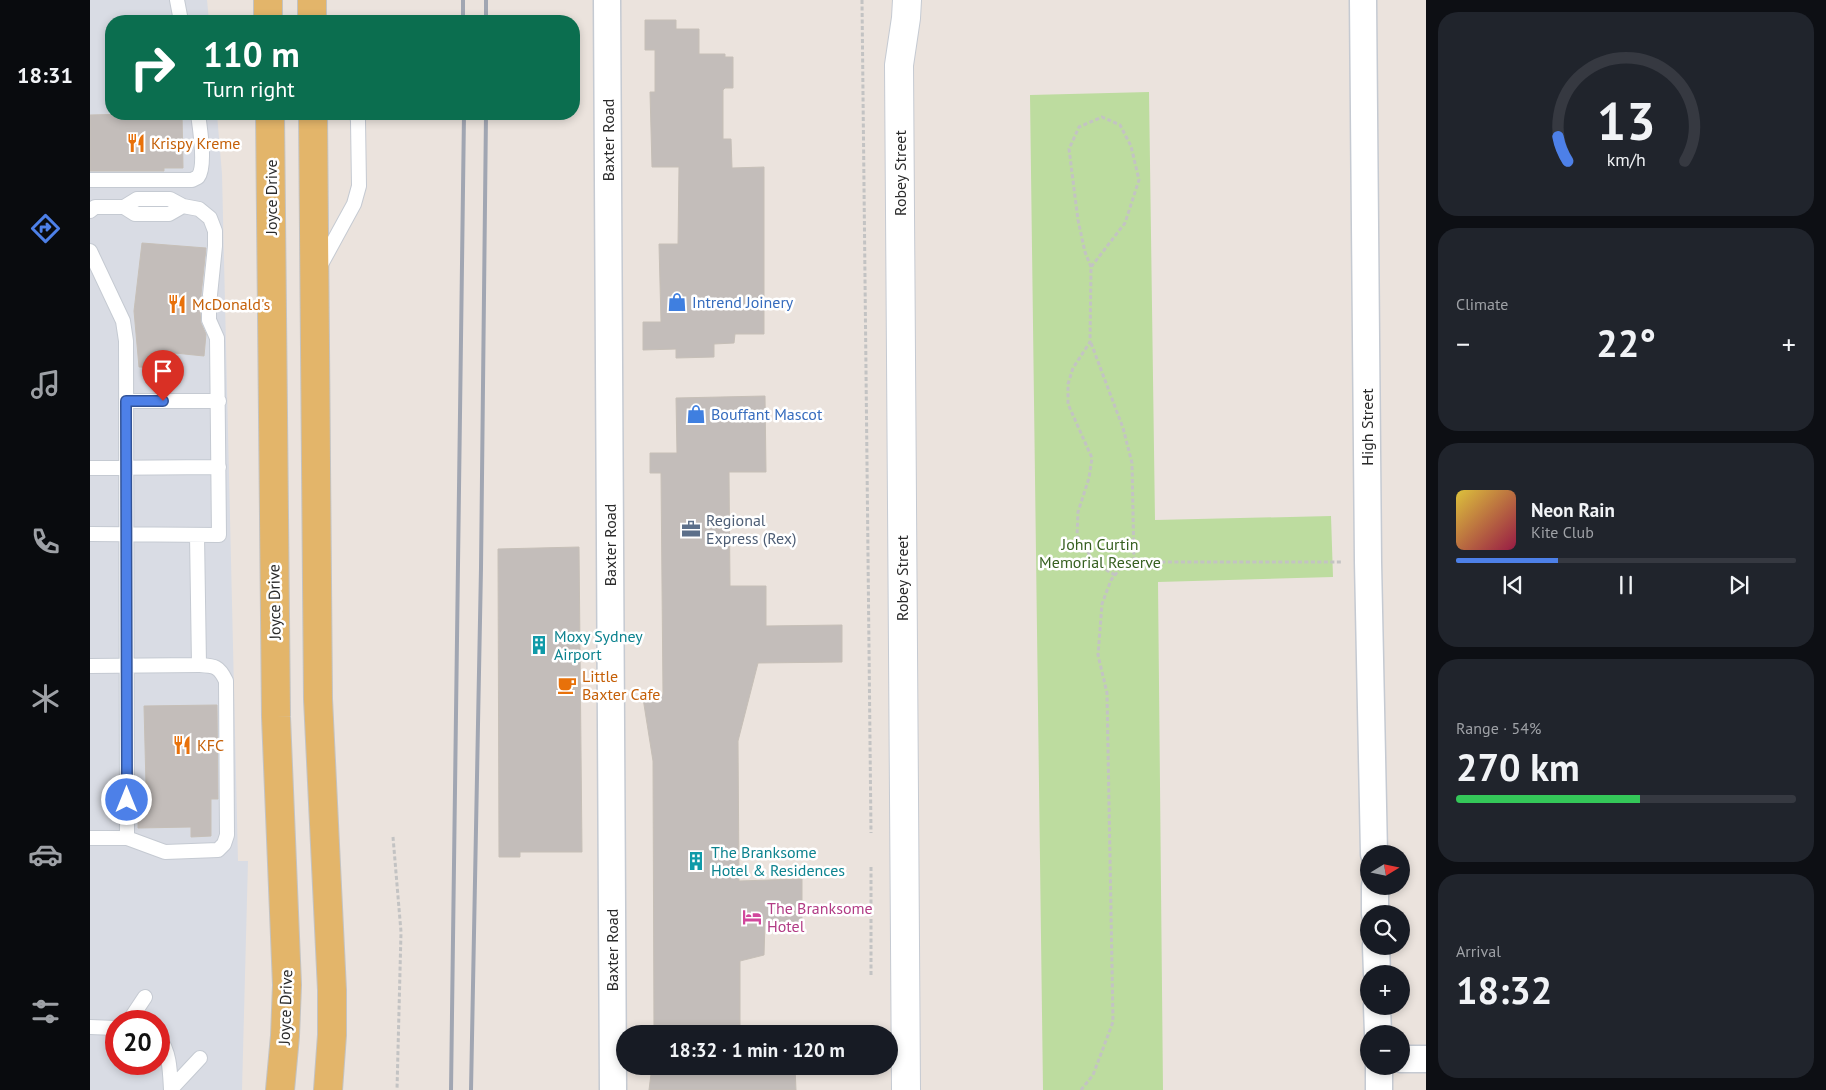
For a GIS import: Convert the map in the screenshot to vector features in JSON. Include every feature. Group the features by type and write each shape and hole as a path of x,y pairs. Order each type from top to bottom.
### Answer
{"main road":[{"path":"268,0 268,15"},
{"path":"312,0 312,15"},
{"name":"Joyce Drive","path":"270,120 276,717 288,985 280,1090"},
{"path":"313,120 318,699 332,990 332,1035 328,1090"}],"street":[{"name":"Baxter Road","path":"607,0 613,1090"},
{"name":"Robey Street","path":"887,0 899,65"},
{"name":"Robey Street","path":"906,1090 899,65 907,0"},
{"name":"High Street","path":"1363,0 1368,562 1374,845"},
{"path":"1410,1059 1426,1059"},
{"path":"1379,1075 1379,1090"}],"lane":[{"path":"176,0 180,15"},
{"path":"90,180 192,180 198,177 201,171 199,120"},
{"path":"314,278 354,204 359,186 358,120"},
{"path":"90,212 95,207 124,207 135,214 169,214 183,206 199,209 210,218 215,231 210,295"},
{"path":"91,255 123,321 126,340 127,838"},
{"path":"90,534 219,535 217,338 209,320 209,312"},
{"path":"126,401 219,401"},
{"path":"90,468 219,467"},
{"path":"197,535 199,665"},
{"path":"90,666 199,665 215,666 221,670 226,681 228,834 224,844 218,850 165,852 127,838 90,838"},
{"path":"136,1010 145,997"},
{"path":"90,1027 105,1028"},
{"path":"171,1089 200,1058"},
{"path":"169,1075 171,1089"}],"path":[{"path":"862,0 871,833"},
{"path":"1091,267 1125,223 1139,180 1131,146 1120,125 1102,117 1079,127 1069,149 1078,220 1085,252 1091,267 1090,342 1123,428 1132,463 1134,564"},
{"path":"1090,342 1073,368 1068,384 1068,404 1092,458 1089,478 1078,512 1077,536 1095,563 1115,575"},
{"path":"1081,1090 1093,1075 1112,1022 1108,693 1098,655 1102,604 1111,580 1123,565 1149,562 1368,562"},
{"path":"393,837 401,932 397,1090"},
{"path":"871,867 871,977"}],"shaded area":[{"path":"90,0 207,0 208,15 105,15 105,120 218,120 222,174 238,861 248,861 242,1090 90,1090"}],"green space":[{"name":"John Curtin Memorial Reserve","path":"1149,92 1155,520 1331,516 1333,577 1158,582 1163,1090 1043,1090 1030,95"}],"building":[{"path":"645,20 676,20 676,29 699,29 699,54 725,54 725,57 733,57 733,88 725,88 723,90 723,139 731,139 732,168 764,167 764,334 735,334 734,343 714,344 714,357 676,358 676,349 643,350 643,322 661,322 659,244 678,244 679,167 652,167 650,92 655,92 655,50 645,50"},
{"name":"Krispy Kreme","path":"90,115 105,115 105,120 182,120 183,168 164,168 164,171 90,171"},
{"name":"McDonald's","path":"142,243 206,248 201,295 202,299 208,303 202,307 200,312 201,323 206,334 204,356 165,352 164,368 139,367 134,311"},
{"path":"765,396 766,472 729,472 730,586 766,586 766,626 842,625 842,662 758,663 738,741 739,881 802,879 802,922 765,922 764,955 740,961 740,1025 654,1025 653,761 642,692 663,695 661,473 650,473 650,453 677,453 676,398"},
{"name":"Moxy Sydney Airport","path":"579,547 582,852 520,852 520,857 499,857 498,549"},
{"name":"KFC","path":"217,705 218,799 211,799 211,836 191,837 191,827 138,828 138,785 146,785 144,706"},
{"path":"651,1075 795,1075 796,1090 649,1090"}],"railway":[{"path":"463,0 463,15"},
{"path":"486,0 486,15"},
{"path":"451,1090 464,120"},
{"path":"471,1090 481,568 486,120"}],"place":[{"name":"Krispy Kreme","path":"136,143"},
{"name":"Intrend Joinery","path":"677,302"},
{"name":"McDonald's","path":"177,304"},
{"name":"Bouffant Mascot","path":"696,414"},
{"name":"Regional Express (Rex)","path":"691,529"},
{"name":"Moxy Sydney Airport","path":"539,645"},
{"name":"Little Baxter Cafe","path":"567,685"},
{"name":"KFC","path":"182,745"},
{"name":"The Branksome Hotel & Residences","path":"696,861"},
{"name":"The Branksome Hotel","path":"752,917"}],"route":[{"path":"127,800 126,401 163,401"}]}
